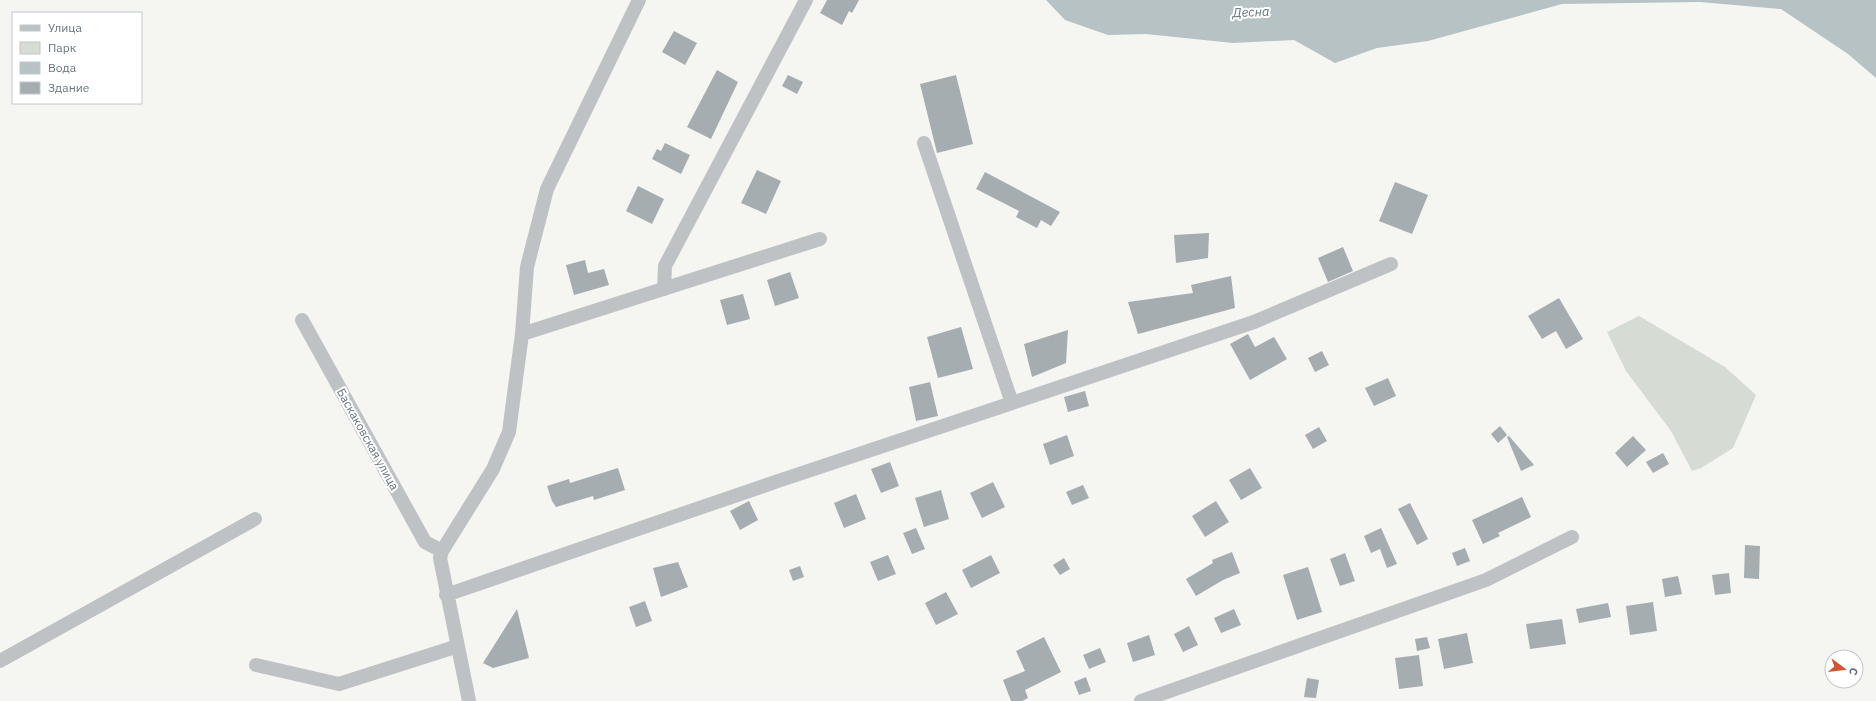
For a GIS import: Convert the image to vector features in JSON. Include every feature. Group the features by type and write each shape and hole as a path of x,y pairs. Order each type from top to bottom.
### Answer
{"street":[{"path":"469,701 446,595 441,555 493,469 509,432 522,334 527,268 547,189 639,0"},
{"path":"664,289 664,266 806,0"},
{"path":"924,143 1012,403"},
{"path":"522,334 820,240"},
{"path":"446,595 778,481 1254,322 1391,264"},
{"name":"Баскаковская улица","path":"302,320 425,542 441,555"},
{"path":"0,661 254,519"},
{"path":"1141,701 1486,580 1572,537"},
{"path":"256,665 339,684 458,646"}],"green space":[{"path":"1639,316 1725,367 1756,395 1733,448 1701,468 1692,471 1671,431 1626,371 1607,332"}],"water":[{"name":"Десна","path":"1046,0 1876,0 1876,78 1848,54 1781,9 1700,2 1562,4 1428,41 1377,48 1335,63 1294,40 1233,43 1146,34 1108,35 1065,20"}],"building":[{"path":"827,0 859,0 852,13 849,11 842,25 820,13"},
{"path":"674,31 697,43 685,65 662,52"},
{"path":"717,70 738,82 711,139 687,127"},
{"path":"788,75 803,82 797,94 782,86"},
{"path":"956,75 973,144 937,153 920,84"},
{"path":"665,143 690,155 681,174 652,159 657,149 661,151"},
{"path":"757,170 781,181 766,214 741,203"},
{"path":"985,172 1060,212 1051,226 1041,220 1037,228 1016,217 1019,211 976,189"},
{"path":"1395,182 1428,195 1412,234 1379,221"},
{"path":"638,186 664,199 652,224 626,211"},
{"path":"1209,233 1208,258 1176,263 1174,235"},
{"path":"1343,247 1353,271 1328,282 1318,258"},
{"path":"585,260 588,273 604,269 609,285 574,295 566,265"},
{"path":"790,272 799,298 775,306 767,280"},
{"path":"1231,276 1235,308 1138,334 1128,302 1193,293 1191,285"},
{"path":"743,294 750,319 727,325 720,300"},
{"path":"1559,298 1583,339 1566,349 1556,331 1542,339 1528,316"},
{"path":"961,327 973,369 938,378 927,337"},
{"path":"1068,330 1066,363 1032,377 1024,344"},
{"path":"1248,334 1255,347 1274,337 1287,359 1250,380 1230,344"},
{"path":"1322,351 1329,365 1315,372 1308,358"},
{"path":"1388,378 1396,396 1374,406 1365,388"},
{"path":"930,382 938,416 916,421 909,387"},
{"path":"1085,391 1089,406 1068,412 1064,397"},
{"path":"1500,426 1507,435 1498,443 1491,434"},
{"path":"1319,427 1327,441 1313,449 1305,435"},
{"path":"1067,435 1074,456 1050,465 1043,444"},
{"path":"1509,436 1534,465 1521,471 1507,437"},
{"path":"1633,436 1646,450 1627,467 1615,453"},
{"path":"1663,453 1669,464 1653,473 1646,462"},
{"path":"890,462 899,486 881,493 871,469"},
{"path":"618,468 625,490 594,500 593,496 556,507 552,501 547,486 569,479 570,483"},
{"path":"1250,468 1262,488 1241,500 1229,480"},
{"path":"993,482 1005,507 982,518 970,493"},
{"path":"1083,485 1089,498 1072,505 1066,492"},
{"path":"941,490 949,519 924,527 915,498"},
{"path":"856,494 866,519 844,528 834,503"},
{"path":"1522,497 1531,517 1498,533 1500,536 1483,544 1472,520"},
{"path":"749,501 758,520 740,530 730,511"},
{"path":"1216,501 1229,522 1205,537 1192,516"},
{"path":"1410,503 1428,539 1417,545 1398,509"},
{"path":"916,528 925,549 912,554 903,533"},
{"path":"1381,528 1397,564 1387,568 1380,549 1371,553 1364,536"},
{"path":"1745,545 1760,546 1759,579 1744,578"},
{"path":"1465,548 1470,561 1457,566 1452,553"},
{"path":"1232,552 1240,573 1223,580 1196,596 1186,579 1213,563 1212,560"},
{"path":"1345,553 1355,581 1340,586 1330,559"},
{"path":"888,555 896,574 878,581 870,562"},
{"path":"991,555 1000,573 971,588 962,570"},
{"path":"1064,558 1070,569 1060,575 1053,565"},
{"path":"678,562 688,587 661,597 653,568"},
{"path":"800,566 804,577 793,581 789,570"},
{"path":"1308,567 1322,612 1297,620 1283,575"},
{"path":"1729,573 1731,593 1715,595 1712,575"},
{"path":"1678,576 1682,594 1665,597 1662,579"},
{"path":"946,592 958,614 936,625 925,603"},
{"path":"645,601 652,621 636,627 629,607"},
{"path":"1653,602 1657,631 1630,635 1626,606"},
{"path":"1608,603 1611,617 1579,623 1576,609"},
{"path":"517,609 529,658 493,668 483,663"},
{"path":"1234,609 1241,625 1221,633 1214,618"},
{"path":"1562,619 1566,644 1530,649 1526,624"},
{"path":"1189,626 1198,645 1183,652 1174,634"},
{"path":"1467,633 1473,663 1444,669 1438,639"},
{"path":"1149,635 1155,655 1133,662 1127,643"},
{"path":"1044,637 1061,672 1025,690 1028,698 1022,701 1011,701 1003,680 1025,671 1016,651"},
{"path":"1427,637 1430,648 1417,651 1415,639"},
{"path":"1100,648 1106,662 1089,669 1083,655"},
{"path":"1419,655 1423,686 1399,689 1395,658"},
{"path":"1086,677 1091,691 1079,695 1074,682"},
{"path":"1307,678 1319,680 1316,698 1304,697"}]}
